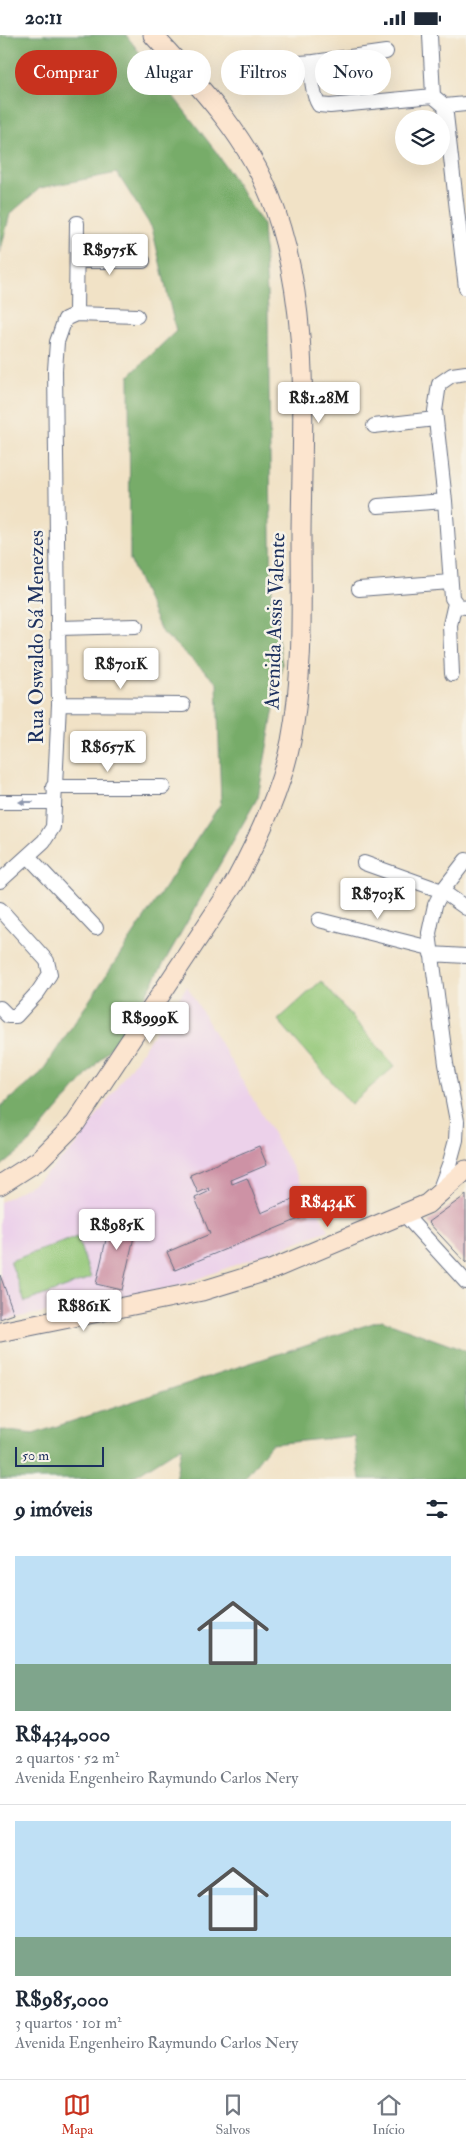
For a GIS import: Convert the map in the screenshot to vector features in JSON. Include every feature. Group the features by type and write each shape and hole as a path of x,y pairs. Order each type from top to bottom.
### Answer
{"main road":[{"name":"Avenida Assis Valente","path":"0,1185 39,1160 75,1124 234,884 250,855 281,777 295,716 300,657 303,353 294,280 269,194 242,141 222,113 153,35"},
{"path":"0,1332 170,1298 238,1281 273,1269 404,1215 437,1197 466,1170"}],"street":[{"path":"430,35 433,96 445,107 466,288"},
{"path":"314,62 311,66 316,100 322,107 433,96"},
{"path":"305,63 314,62"},
{"path":"445,107 466,104"},
{"path":"77,223 76,314 137,317"},
{"path":"78,261 143,261"},
{"name":"Rua Oswaldo Sá Menezes","path":"0,881 44,841 52,827 59,704 55,371 60,329 64,319 76,314"},
{"path":"452,674 450,625 460,605 450,582 445,501 435,419 435,398 439,385 452,375 466,373"},
{"path":"374,426 435,419"},
{"path":"378,506 445,501"},
{"path":"359,589 450,582"},
{"path":"59,628 136,626"},
{"path":"59,704 183,705"},
{"path":"53,787 163,787"},
{"path":"0,802 53,802"},
{"path":"28,856 96,928"},
{"path":"437,1197 462,1126 430,951 431,918 442,891 466,860"},
{"path":"364,863 442,891 466,909"},
{"path":"0,909 47,961 50,967 49,978 16,1016 8,1015 0,1008"},
{"path":"319,920 430,951 466,956"},
{"path":"404,1215 466,1282"}],"shaded area":[{"path":"187,986 329,1230 178,1286 0,1321 0,1202 36,1182 75,1147"}],"green space":[{"path":"0,35 126,35 138,50 127,50 127,95 172,95 217,153 263,225 268,310 272,603 282,664 258,797 127,1028 26,1146 0,1167 0,1107 41,1073 221,803 217,683 161,631 130,560 129,376 176,331 152,228 117,173 40,188 10,214 0,253"},
{"path":"321,981 395,1066 351,1104 278,1020"},
{"path":"77,1237 91,1278 25,1302 10,1261"},
{"path":"382,1320 466,1351 466,1479 360,1479 354,1436 271,1444 244,1479 175,1479 182,1446 130,1479 0,1479 0,1430 33,1434"}],"building":[{"path":"259,1146 267,1165 231,1180 232,1184 247,1178 261,1213 303,1195 311,1214 175,1270 167,1252 210,1234 195,1198 210,1191 209,1188 198,1193 190,1175"},
{"path":"466,1195 466,1263 428,1222"},
{"path":"112,1213 138,1219 122,1290 96,1284"},
{"path":"0,1275 14,1314 0,1319"}]}
